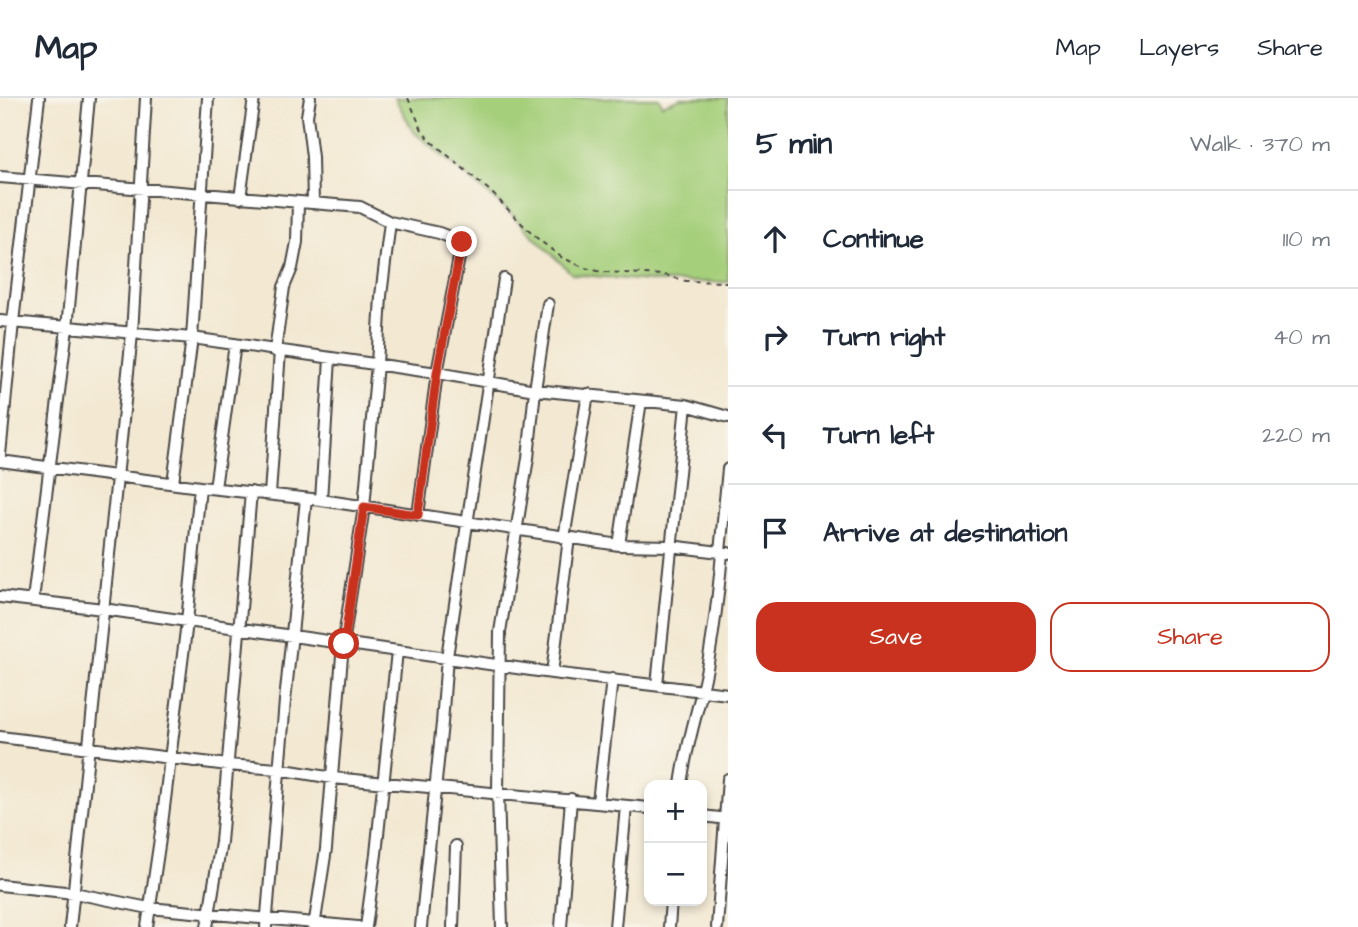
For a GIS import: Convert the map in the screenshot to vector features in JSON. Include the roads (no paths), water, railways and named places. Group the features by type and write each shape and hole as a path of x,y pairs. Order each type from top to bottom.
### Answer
{"street":[{"path":"0,455 39,98"},
{"path":"33,600 67,328 89,98"},
{"path":"70,927 132,334 146,98"},
{"path":"173,483 192,338 208,98"},
{"path":"240,198 254,98"},
{"path":"310,98 307,116 313,204"},
{"path":"0,177 360,207 390,222 439,233 462,242 437,373 418,515"},
{"path":"270,494 277,351 284,287 292,268 297,242 298,203"},
{"path":"314,925 326,849 344,644 364,507 381,296 390,222"},
{"path":"421,927 447,657 504,279"},
{"path":"502,927 498,792 500,632 528,458 548,304"},
{"path":"0,321 192,338 437,373 535,390 686,405 728,417"},
{"path":"215,488 235,344"},
{"path":"321,500 330,359"},
{"path":"552,673 566,538 588,394"},
{"path":"619,545 641,401"},
{"path":"657,685 686,405"},
{"path":"0,461 321,500 468,520 619,545 670,546 723,553"},
{"path":"682,780 684,756 714,633 723,553 728,469"},
{"path":"147,927 187,622 200,487"},
{"path":"207,927 221,842 251,492"},
{"path":"266,923 278,769 306,499"},
{"path":"0,597 103,609 552,673 728,694"},
{"path":"366,927 397,650"},
{"path":"598,802 612,679"},
{"path":"0,737 278,769 333,778 644,808"},
{"path":"717,927 728,779"},
{"path":"561,927 571,799"},
{"path":"615,927 626,806"},
{"path":"707,817 726,819"},
{"path":"453,927 456,846"},
{"path":"0,885 266,923 358,927"},
{"path":"669,927 671,906"}]}
